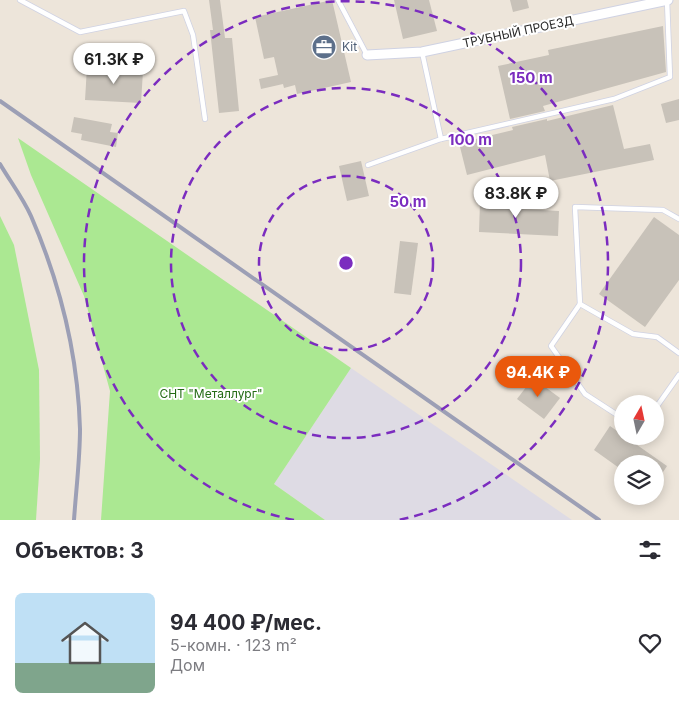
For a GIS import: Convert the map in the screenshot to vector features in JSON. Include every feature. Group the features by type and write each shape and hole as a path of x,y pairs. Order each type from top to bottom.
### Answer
{"street":[{"name":"ТРУБНЫЙ ПРОЕЗД","path":"367,55 422,52 667,0"}],"lane":[{"path":"20,0 80,32 184,11 193,35 205,119"},
{"path":"338,0 367,55"},
{"path":"368,165 441,139 614,99 670,77 667,0"},
{"path":"422,52 441,139"},
{"path":"614,413 586,394 551,346 580,304 575,207 663,210 679,219"},
{"path":"580,304 633,334 656,338 679,353"},
{"path":"664,396 679,375"}],"shaded area":[{"path":"351,368 572,520 325,520 274,484"}],"green space":[{"name":"СНТ \"Металлург\"","path":"18,138 351,368 274,484 325,520 101,520 110,391 84,296 31,175"},
{"path":"0,216 14,245 39,370 40,459 36,520 0,520"}],"building":[{"path":"209,0 220,0 225,38 232,38 239,111 219,113 210,30 213,30"},
{"path":"332,0 351,82 297,94 295,85 284,88 283,84 261,89 259,79 278,75 274,57 264,59 255,17"},
{"path":"394,0 429,0 437,31 403,39"},
{"path":"510,0 527,0 529,8 513,12"},
{"path":"663,26 666,72 543,106 545,111 510,119 498,66 549,55 548,50"},
{"path":"87,67 143,71 141,103 85,100"},
{"path":"679,99 679,120 666,123 661,104"},
{"path":"613,105 624,149 650,144 654,160 550,181 545,155 467,175 459,143 513,130 512,127 547,119 547,121"},
{"path":"74,117 112,124 110,132 118,133 116,147 81,140 82,134 71,132"},
{"path":"361,161 369,196 347,201 339,166"},
{"path":"491,189 504,190 503,208 559,211 558,236 479,232 480,202 491,203"},
{"path":"654,217 679,235 679,280 645,327 599,294"},
{"path":"400,241 418,243 411,295 394,293"},
{"path":"533,378 560,398 544,419 517,399"},
{"path":"610,426 614,429 614,445 637,445 651,455 614,455 614,464 594,450"}],"railway":[{"path":"0,101 599,520"},
{"path":"0,164 28,209 51,267 66,320 79,402 79,463 74,520"}],"place":[{"name":"Kit","path":"324,47"}]}
